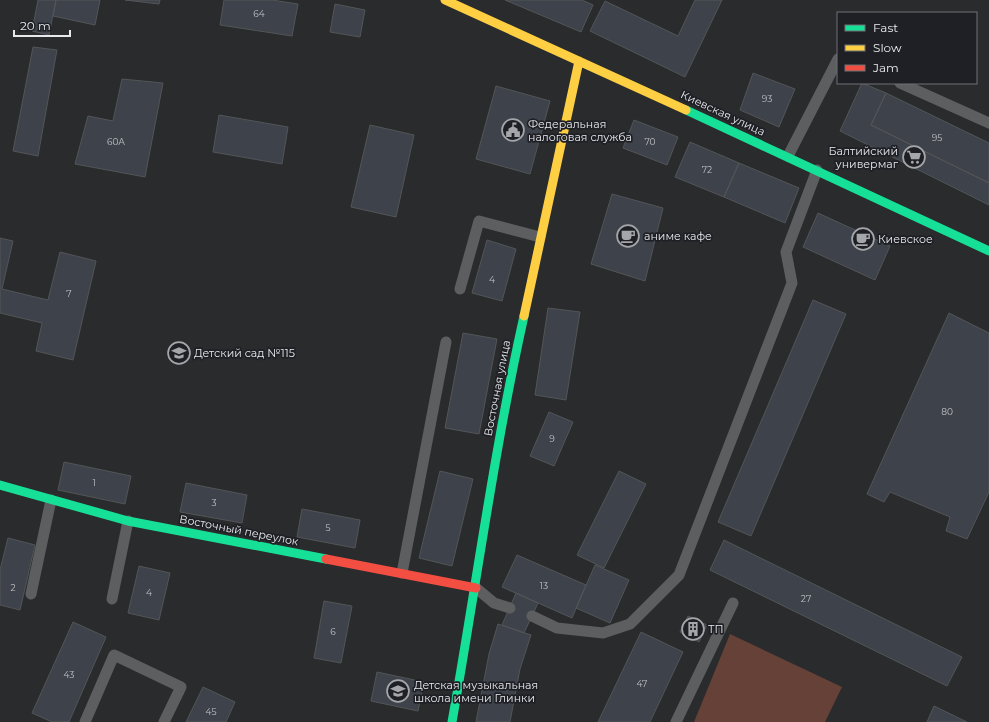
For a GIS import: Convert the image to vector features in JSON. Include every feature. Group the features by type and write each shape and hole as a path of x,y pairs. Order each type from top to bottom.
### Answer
{"street":[{"name":"Киевская улица","path":"445,0 788,156 989,251"},
{"name":"Восточная улица","path":"452,722 476,588 506,397 579,61"},
{"name":"Восточный переулок","path":"0,485 128,521 476,588"}],"lane":[{"path":"788,156 837,62"},
{"path":"902,84 989,123"},
{"path":"532,616 557,628 604,633 630,624 679,575 792,283 786,252 817,170"},
{"path":"460,289 479,221 540,238"},
{"path":"402,574 446,342"},
{"path":"31,594 52,500"},
{"path":"112,599 128,521"},
{"path":"476,588 494,603 510,608"},
{"path":"676,722 733,604"},
{"path":"85,722 114,655 181,687 164,722"}],"shaded area":[{"path":"730,634 842,687 825,722 694,722"}],"building":[{"path":"38,0 56,0 49,35 32,31"},
{"path":"56,0 100,0 95,25 53,16"},
{"path":"125,0 160,0 159,4"},
{"path":"224,0 272,0 298,4 292,36 220,25"},
{"path":"505,0 582,0 593,5 581,32"},
{"path":"695,0 722,0 685,77 590,31 605,1 678,36"},
{"path":"335,4 365,10 360,37 330,32"},
{"path":"33,47 57,50 38,156 13,151"},
{"path":"753,73 795,89 779,127 740,110"},
{"path":"122,79 163,83 145,177 75,164 88,116 113,121"},
{"name":"Балтийский универмаг","path":"862,84 886,93 871,125 989,183 989,205 840,131"},
{"name":"Федеральная налоговая служба","path":"496,86 550,101 530,174 476,159"},
{"path":"886,93 989,143 989,183 871,125"},
{"path":"219,115 288,127 282,164 213,152"},
{"path":"634,120 678,137 667,165 623,148"},
{"path":"370,125 414,135 396,217 351,207"},
{"path":"690,142 739,163 724,197 675,177"},
{"path":"739,163 799,188 785,223 724,197"},
{"name":"аниме кафе","path":"612,194 663,208 645,281 591,264"},
{"path":"818,213 890,246 875,280 803,247"},
{"path":"0,238 13,241 2,289 48,300 60,252 96,261 73,360 36,351 42,323 0,313"},
{"path":"487,240 516,249 502,301 472,293"},
{"path":"813,300 846,314 751,536 718,522"},
{"path":"548,308 580,312 566,400 535,395"},
{"path":"949,313 989,333 989,492 967,539 946,531 950,517 890,492 884,502 867,494"},
{"path":"463,333 497,339 479,434 445,428"},
{"path":"549,412 573,422 554,466 530,456"},
{"path":"64,462 131,476 125,504 58,490"},
{"path":"440,471 473,479 452,566 419,558"},
{"path":"619,471 646,484 604,568 577,555"},
{"path":"186,483 247,495 242,523 180,512"},
{"path":"302,509 360,520 355,548 297,537"},
{"path":"8,538 35,545 20,610 0,605 0,570"},
{"path":"724,540 962,657 947,686 710,570"},
{"path":"517,555 586,585 572,618 502,587"},
{"path":"595,565 629,580 610,623 576,608"},
{"path":"139,566 170,573 159,620 128,613"},
{"path":"516,593 538,603 524,633 502,625"},
{"path":"324,601 352,606 341,663 314,658"},
{"name":"ТП","path":"688,616 707,625 699,642 680,632"},
{"path":"73,622 106,637 69,722 52,722 32,713"},
{"path":"498,624 531,635 520,669 510,722 476,722 489,654"},
{"path":"641,632 683,652 650,722 598,722"},
{"name":"Детская музыкальная школа имени Глинки","path":"377,672 424,682 418,711 371,701"},
{"path":"203,687 235,702 226,722 186,722"},
{"path":"934,706 967,722 927,722"}],"traffic: fast":[{"path":"686,110 989,251"},
{"path":"452,722 503,417 524,316"},
{"path":"0,485 128,521 326,559"}],"traffic: slow":[{"path":"445,0 686,110"},
{"path":"524,316 579,61"}],"traffic: jam":[{"path":"326,559 476,588"}],"place":[{"name":"Федеральная налоговая служба","path":"513,130"},
{"name":"Балтийский универмаг","path":"914,157"},
{"name":"аниме кафе","path":"628,236"},
{"name":"Киевское","path":"863,239"},
{"name":"Детский сад №115","path":"179,353"},
{"name":"ТП","path":"693,629"},
{"name":"Детская музыкальная школа имени Глинки","path":"398,691"}]}
